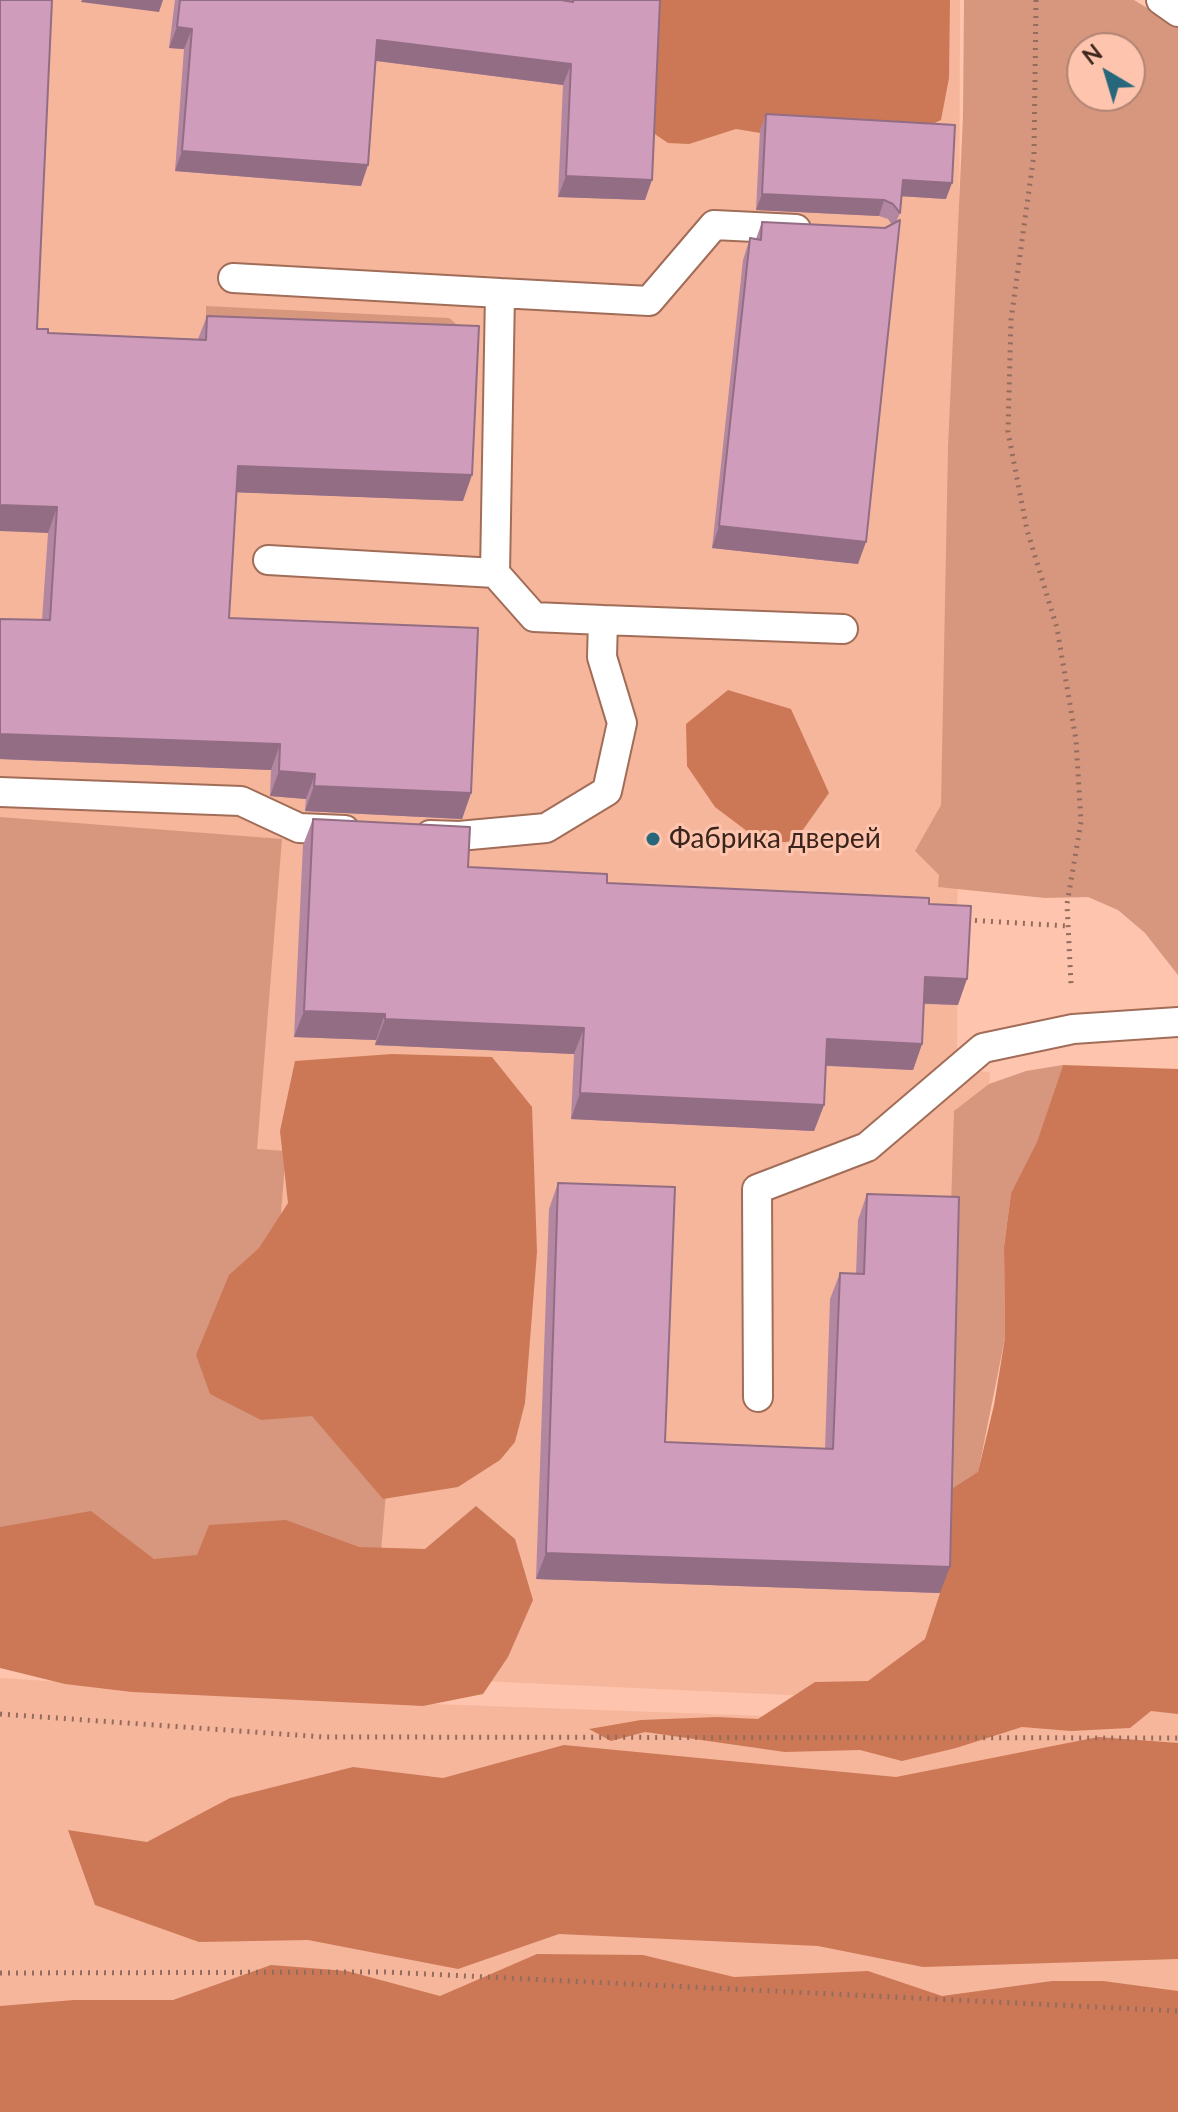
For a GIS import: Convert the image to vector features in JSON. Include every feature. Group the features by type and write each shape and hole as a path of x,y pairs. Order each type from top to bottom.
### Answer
{"lane":[{"path":"1161,0 1178,12"},
{"path":"233,278 649,301 714,225 818,230"},
{"path":"500,293 495,573 534,617 843,629"},
{"path":"268,560 495,573"},
{"path":"401,833 459,836 546,828 607,791 622,723 602,657 603,620"},
{"path":"0,792 241,801 299,828 372,832"},
{"path":"758,1397 757,1189 867,1147 983,1048 1073,1029 1178,1022"}],"path":[{"path":"1036,0 1034,154 1011,320 1008,432 1027,530 1057,628 1076,740 1081,822 1067,904 1073,1029"},
{"path":"952,919 1068,926"},
{"path":"0,1714 324,1737 1178,1738"},
{"path":"0,1973 385,1972 1178,2011"}],"shaded area":[{"path":"0,0 960,0 957,1070 990,1072 941,1702 0,1659"},
{"path":"629,0 950,0 949,78 941,120 918,131 809,141 736,129 689,144 668,143 640,124"},
{"path":"964,0 1134,0 1178,27 1178,975 1145,933 1118,910 1088,897 1045,898 938,887 939,875 915,851 941,805 948,447 963,117"},
{"path":"206,306 449,318 461,328 206,341"},
{"path":"728,690 791,709 829,793 795,841 764,844 715,807 687,766 686,724"},
{"path":"0,817 282,839 257,1149 286,1151 265,1410 392,1421 379,1576 0,1547"},
{"path":"392,1054 492,1057 532,1107 537,1252 525,1403 515,1442 500,1460 458,1487 383,1499 312,1416 261,1420 210,1394 196,1355 229,1275 259,1248 288,1203 280,1131 295,1061"},
{"path":"1063,1065 1037,1143 1011,1193 1004,1247 1005,1338 978,1473 942,1495 954,1111 989,1084 1026,1071"},
{"path":"1063,1065 1178,1069 1178,1714 1151,1711 1130,1728 1071,1731 1022,1727 902,1761 860,1750 785,1752 645,1732 611,1741 589,1729 641,1720 758,1719 815,1682 868,1681 925,1639 940,1593 942,1495 978,1472 994,1405 1005,1338 1004,1247 1011,1193 1037,1142"},
{"path":"1178,1144 1178,2112 0,2112 0,1678 406,1703 959,1723"},
{"path":"476,1506 515,1539 533,1600 508,1657 483,1694 423,1706 132,1692 65,1684 0,1668 0,1527 91,1511 154,1559 197,1555 209,1525 286,1520 359,1547 425,1549"},
{"path":"1098,1737 1178,1743 1178,1959 923,1967 818,1946 559,1934 458,1969 308,1940 199,1942 95,1905 68,1830 147,1842 230,1798 353,1767 443,1778 564,1745 896,1777"},
{"path":"537,1954 643,1955 734,1977 868,1971 942,1996 1052,1981 1103,1981 1178,1991 1178,2112 0,2112 0,2006 74,2000 173,2000 271,1965 347,1971 440,1996"}],"building":[{"path":"0,0 52,0 37,329 48,329 48,333 206,340 207,316 479,326 472,475 238,466 229,618 478,628 471,793 314,786 315,774 279,771 280,744 0,734 0,619 50,620 57,507 0,505"},
{"path":"180,0 660,0 652,180 566,176 571,64 377,40 368,165 182,151 192,29 177,27"},
{"path":"766,114 955,125 952,183 903,180 900,213 893,204 884,200 762,194"},
{"path":"900,220 866,542 719,526 750,238 761,240 762,222 885,228"},
{"path":"313,819 470,827 468,867 607,874 607,883 929,898 929,904 971,906 967,979 925,977 922,1044 827,1039 824,1105 580,1093 584,1028 385,1019 385,1014 304,1011"},
{"path":"558,1183 675,1187 665,1442 833,1449 840,1273 864,1274 867,1194 959,1197 950,1567 546,1553"}],"place":[{"name":"Фабрика дверей","path":"653,839"}]}
